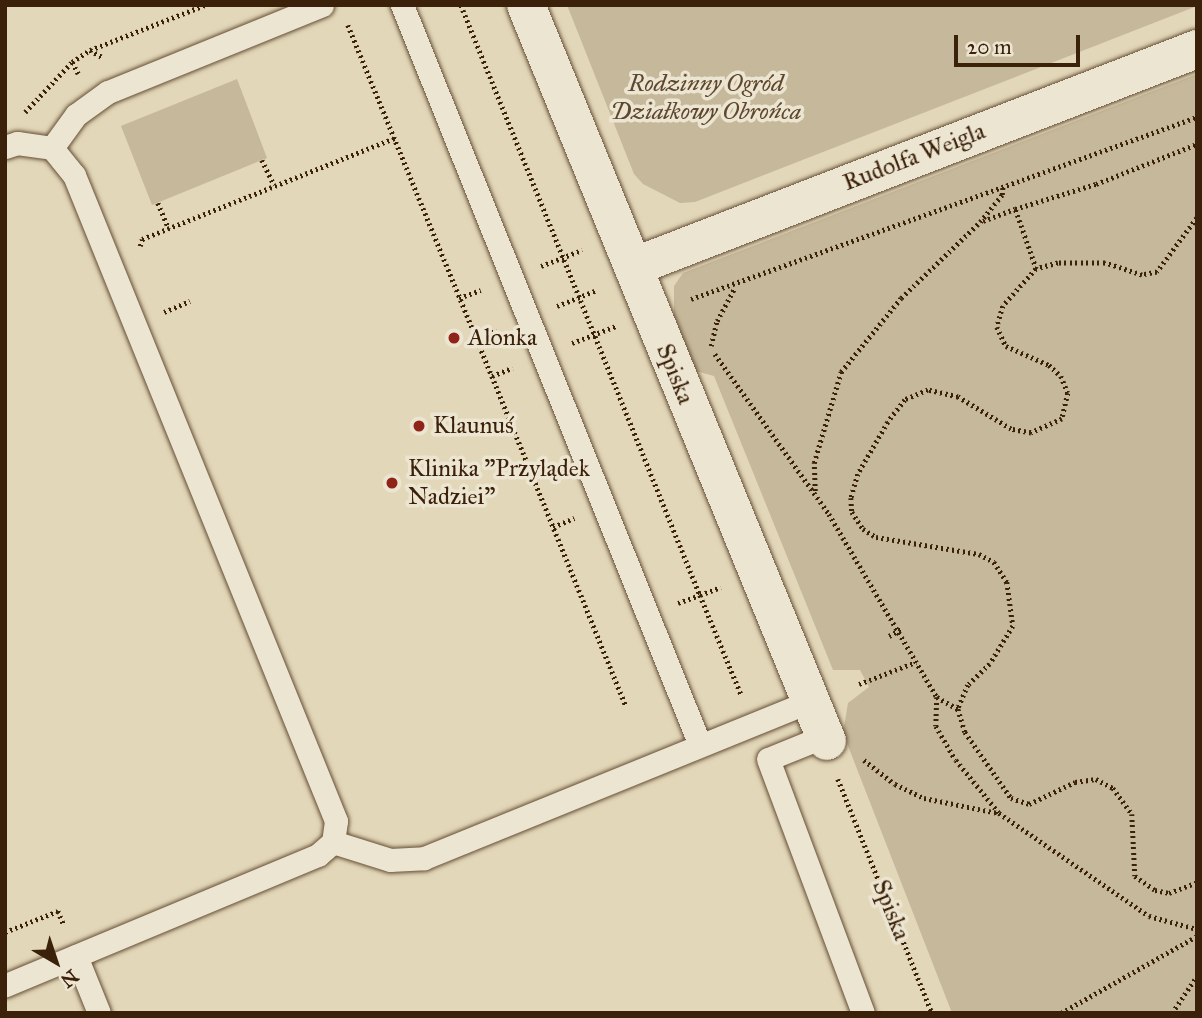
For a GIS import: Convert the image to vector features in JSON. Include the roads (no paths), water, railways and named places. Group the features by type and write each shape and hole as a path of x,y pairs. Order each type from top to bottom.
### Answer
{"street":[{"name":"Spiska","path":"526,5 811,701 835,751"},
{"name":"Rudolfa Weigla","path":"633,267 1197,49"}],"lane":[{"path":"51,148 76,114 108,92 322,5"},
{"path":"402,5 700,745"},
{"path":"5,985 318,855 333,842 336,821 74,175 51,148 11,145"},
{"path":"333,842 390,860 424,858 811,701"},
{"path":"835,751 768,759 863,1013"},
{"path":"76,956 99,1013"}],"place":[{"name":"Alonka","path":"454,338"},
{"name":"Klaunuś","path":"419,426"},
{"name":"Klinika \"Przylądek Nadziei\"","path":"392,483"}],"park label":[{"name":"Rodzinny Ogród Działkowy Obrońca","path":"706,98"}]}
